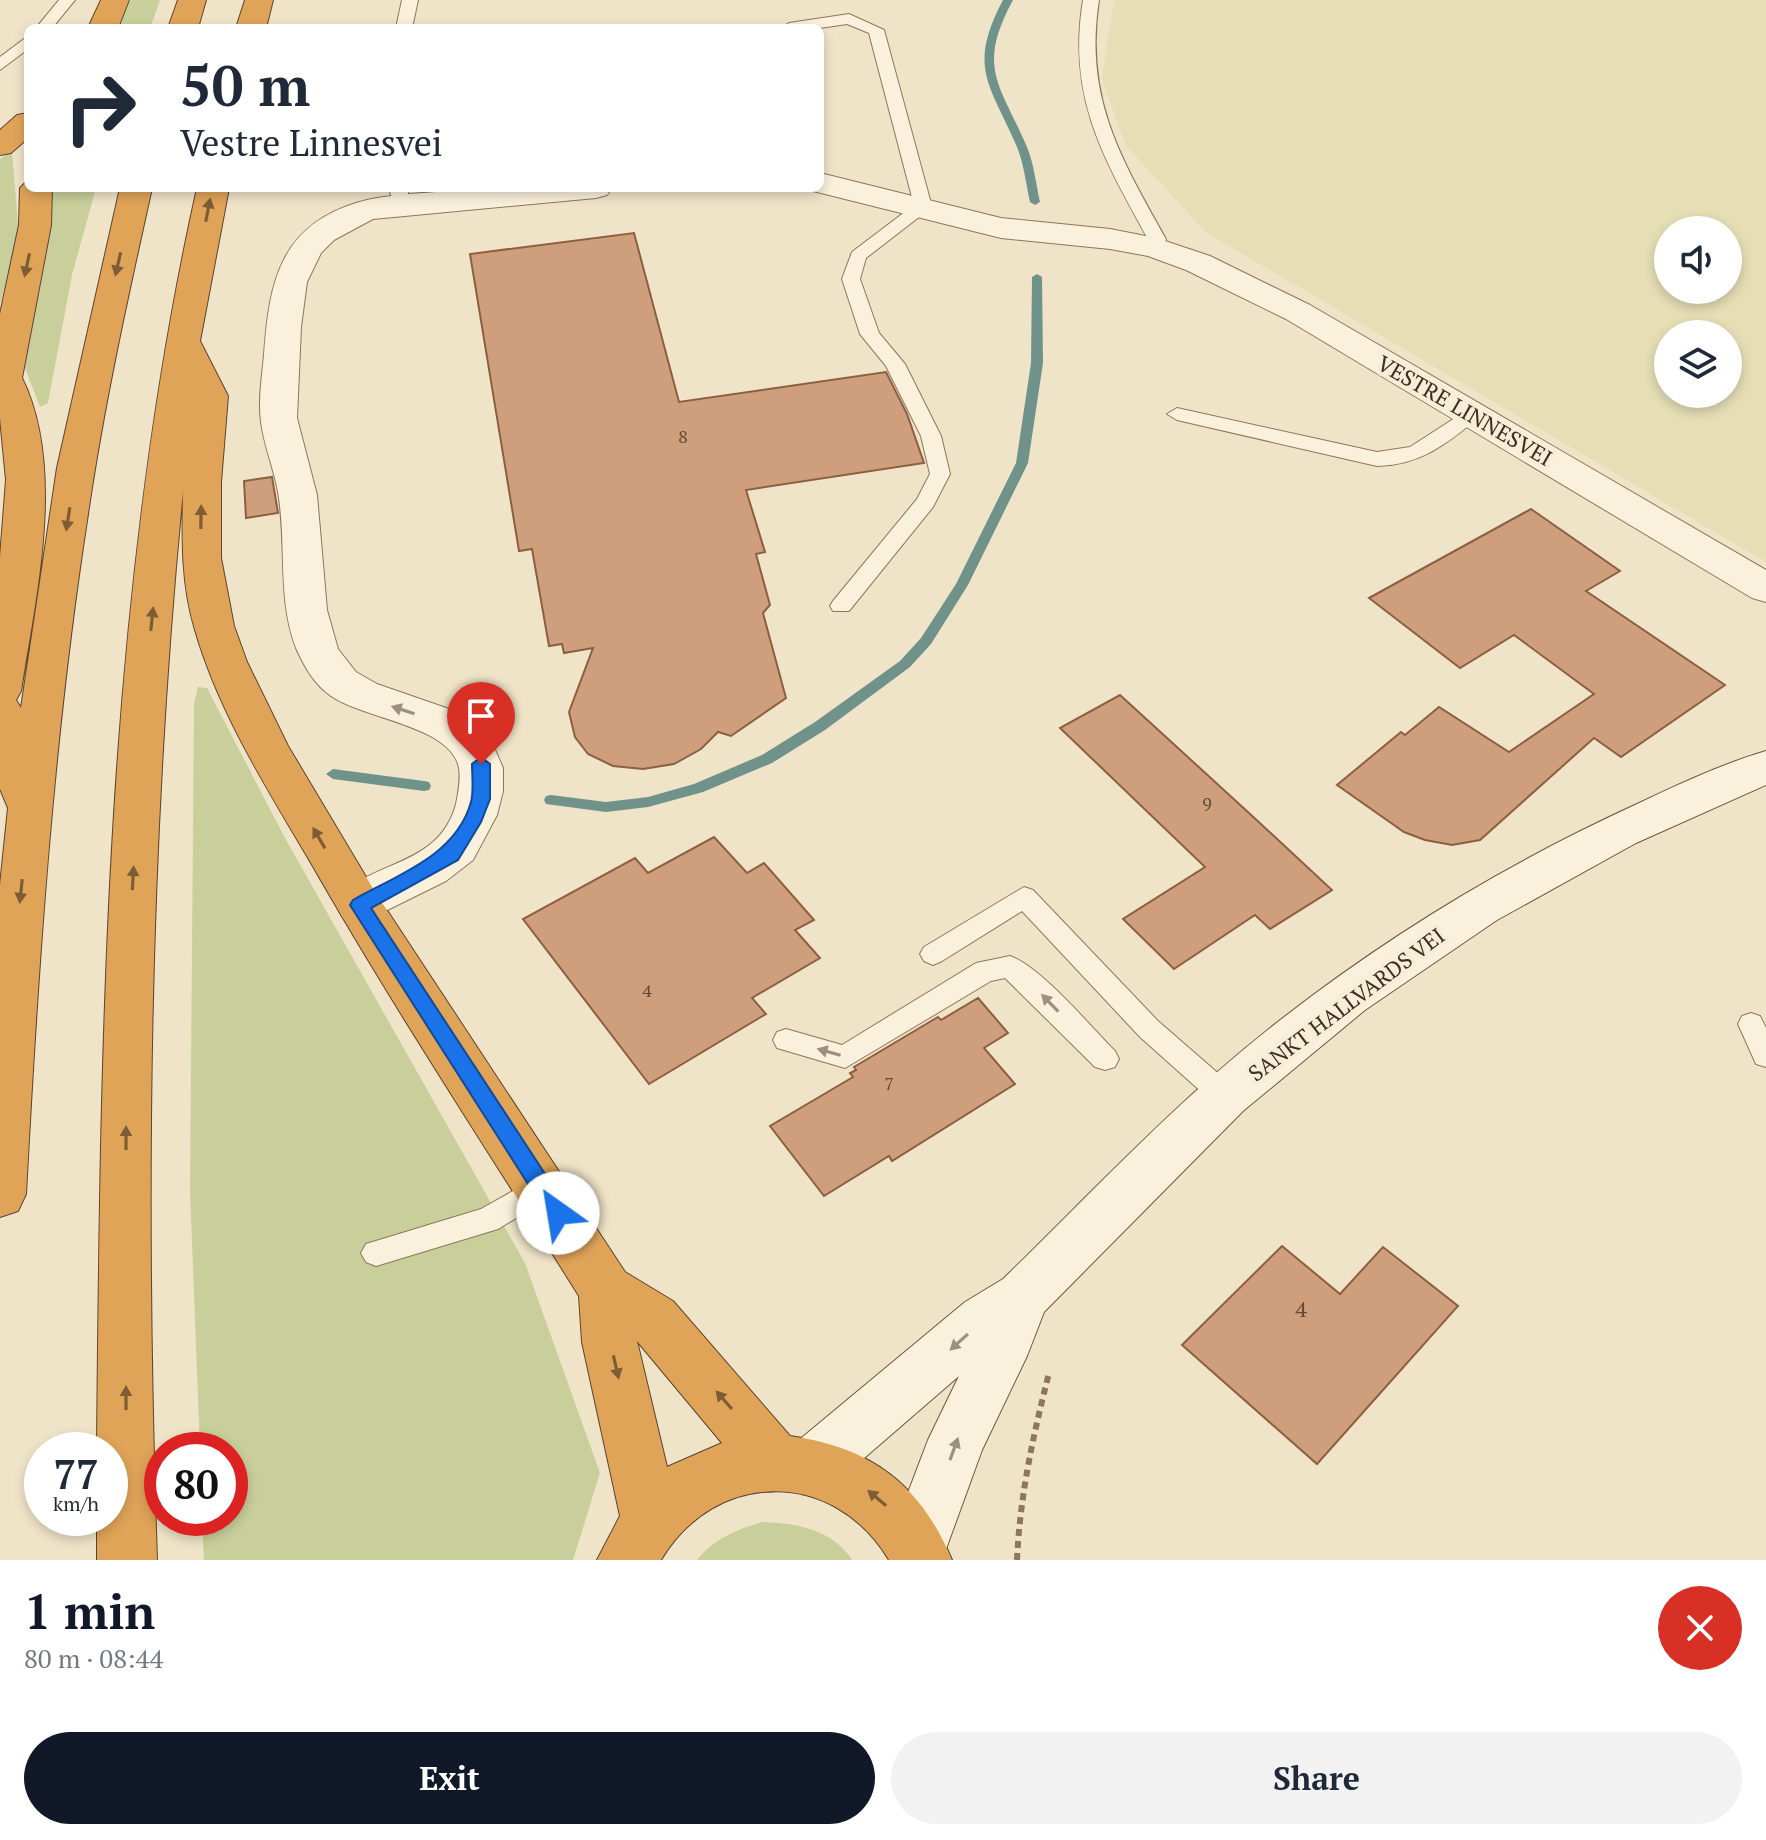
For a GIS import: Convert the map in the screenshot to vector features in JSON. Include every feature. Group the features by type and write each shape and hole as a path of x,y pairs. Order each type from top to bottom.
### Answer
{"highway":[{"path":"105,24 115,0"},
{"path":"184,24 192,0"},
{"path":"252,24 259,0"},
{"path":"0,146 24,125"},
{"path":"0,691 20,563 25,497 22,440 2,374 35,225 36,192"},
{"path":"0,1194 11,999 29,814 73,491 135,192"},
{"path":"127,1560 126,1125 133,877 145,685 183,342 212,192"},
{"path":"183,342 210,396 200,531 205,589 226,662 268,751 359,905 543,1187 606,1290 610,1342 639,1540"},
{"path":"0,709 29,814"},
{"path":"606,1290 654,1319 793,1463"},
{"path":"639,1540 678,1496 707,1477 740,1465 793,1463 851,1480 884,1503 903,1524 920,1554"}],"street":[{"name":"VESTRE LINNESVEI","path":"824,184 1001,228 1110,239 1156,248 1245,283 1472,413 1766,588"},
{"path":"359,905 451,855 475,817 481,799 481,764 466,741 444,723 366,698 336,679 319,651 306,604 299,502 279,418 284,304 288,281 304,251 323,231 350,216 399,196 498,192"},
{"name":"SANKT HALLVARDS VEI","path":"793,1463 984,1320 1022,1297 1225,1096 1386,969 1530,877 1637,824 1766,767"},
{"name":"SANKT HALLVARDS VEI","path":"920,1554 957,1440 1008,1338 1022,1297"}],"lane":[{"path":"47,24 67,0"},
{"path":"405,24 410,0"},
{"path":"1091,0 1084,64 1092,106 1124,178 1157,239 1156,248"},
{"path":"816,24 849,19 876,30 923,207 858,256 851,279 870,334 895,364 931,436 940,474 926,502 841,606"},
{"path":"0,65 24,44"},
{"path":"1177,414 1377,459 1399,460 1416,454 1472,413"},
{"path":"933,954 1024,897 1149,1029 1225,1096"},
{"path":"786,1040 845,1057 985,971 1010,967 1105,1059"},
{"path":"1766,1033 1751,1024 1766,1056"},
{"path":"376,1253 488,1220 543,1187"}],"path":[{"path":"1017,1560 1019,1510 1030,1445 1049,1380 1048,1368"}],"shaded area":[{"path":"1114,0 1766,0 1766,562 1207,233 1126,146 1102,79"}],"green space":[{"path":"131,0 160,0 151,24 118,24"},
{"path":"12,150 19,238 0,304 0,159"},
{"path":"49,192 95,192 72,275 48,403 40,407 23,363 51,220"},
{"path":"198,687 207,688 285,838 525,1263 600,1473 573,1560 204,1560 203,1536 248,1536 248,1432 199,1432 190,1191 194,704"},
{"path":"762,1522 812,1530 834,1541 852,1560 697,1560 718,1540"}],"building":[{"path":"634,233 679,402 886,372 907,414 924,463 746,490 765,552 756,554 770,605 763,613 786,698 731,736 718,732 701,749 674,764 643,769 613,766 588,754 575,737 569,712 593,648 564,653 562,644 549,646 532,549 519,551 470,254"},
{"path":"272,477 278,513 246,518 244,481"},
{"path":"1531,509 1620,571 1586,591 1725,685 1621,757 1594,738 1480,840 1452,845 1425,840 1404,832 1337,785 1401,732 1405,735 1439,707 1509,752 1594,694 1514,635 1460,668 1369,598"},
{"path":"1120,695 1332,890 1270,929 1255,915 1174,969 1123,919 1205,867 1060,728"},
{"path":"714,837 747,873 764,863 814,920 795,930 820,958 752,998 766,1014 649,1084 523,919 635,858 648,873"},
{"path":"978,998 1008,1033 984,1048 1015,1084 892,1161 889,1156 824,1196 770,1126 853,1077 850,1073 856,1070 854,1067 938,1017 941,1020"},
{"path":"1282,1246 1340,1294 1383,1247 1458,1306 1317,1464 1182,1345"}],"waterway":[{"path":"1008,0 996,22 988,59 996,92 1024,155 1035,202"},
{"path":"551,800 606,807 648,802 698,788 767,759 820,726 905,664 926,641 962,585 1022,463 1037,363 1037,277"},
{"path":"333,774 424,786"}],"route":[{"path":"481,764 481,799 475,817 451,855 359,905 558,1213"}]}
